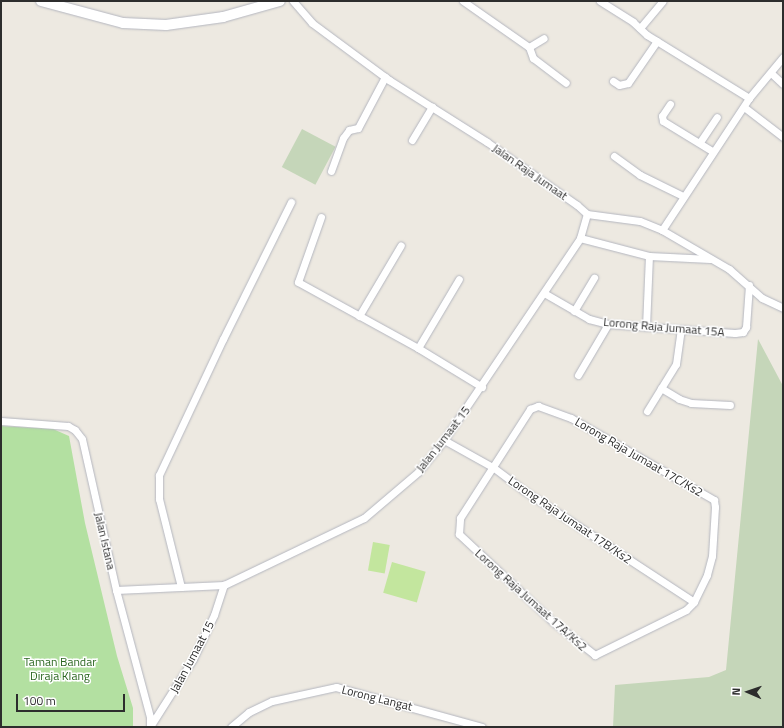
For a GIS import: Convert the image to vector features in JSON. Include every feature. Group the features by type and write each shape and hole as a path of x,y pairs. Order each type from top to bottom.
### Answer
{"main road":[{"path":"41,1 123,23 166,25 223,16 280,1"}],"street":[{"name":"Jalan Raja Jumaat","path":"293,1 312,23 385,77 487,142 577,205 587,214"},
{"path":"463,1 530,47 533,58 566,83"},
{"path":"600,1 657,41 749,98"},
{"path":"640,28 663,1"},
{"path":"530,47 544,38"},
{"path":"613,81 619,85 628,83 657,41"},
{"path":"706,147 744,107 749,98 783,57"},
{"path":"771,73 783,84"},
{"path":"330,171 343,138 349,130 358,128 385,77"},
{"path":"670,104 662,116 663,121 706,147"},
{"path":"412,140 432,107"},
{"path":"744,107 783,137"},
{"path":"662,230 677,206 680,195 706,147 717,117"},
{"path":"614,156 640,175 680,195"},
{"path":"181,587 159,499 160,475 223,339 291,202"},
{"path":"587,214 640,221 662,230 729,269 749,284 762,298 783,308"},
{"name":"Jalan Jumaat 15","path":"116,590 224,585 364,518 418,472 444,440 482,387 580,238 587,214"},
{"path":"321,217 298,282 418,348 482,387"},
{"path":"580,238 649,256 710,259"},
{"path":"359,316 401,245"},
{"path":"646,327 649,256"},
{"path":"574,311 594,278"},
{"path":"418,348 459,279"},
{"name":"Lorong Raja Jumaat 15A","path":"544,293 589,319 608,324 735,333 743,332 747,321 749,284"},
{"path":"578,375 608,324"},
{"path":"647,411 676,364 681,329"},
{"path":"661,388 679,399 691,403 730,405"},
{"name":"Lorong Raja Jumaat 17C/Ks2","path":"494,468 530,409 538,406 571,418 714,500 716,514 712,556 707,575 694,602"},
{"name":"Jalan Istana","path":"1,421 68,426 75,430 82,439 116,590 150,726"},
{"name":"Lorong Raja Jumaat 17B/Ks2","path":"444,440 494,468 523,490 694,602"},
{"name":"Lorong Raja Jumaat 17A/Ks2","path":"494,468 460,518 459,534 553,622 590,653 595,655 604,653 686,610 694,602"},
{"name":"Jalan Jumaat 15","path":"150,726 193,659 224,585"},
{"name":"Lorong Langat","path":"231,727 249,712 272,701 336,687 482,727"}],"green space":[{"path":"302,129 336,147 315,185 282,167"},
{"path":"758,339 783,386 783,727 613,727 615,685 709,677 726,670"},
{"name":"Taman Bandar Diraja Klang","path":"1,426 53,429 69,436 85,523 117,656 133,708 133,727 1,727"},
{"path":"373,542 390,545 385,574 368,571"},
{"path":"392,562 426,572 417,602 383,593"}]}
